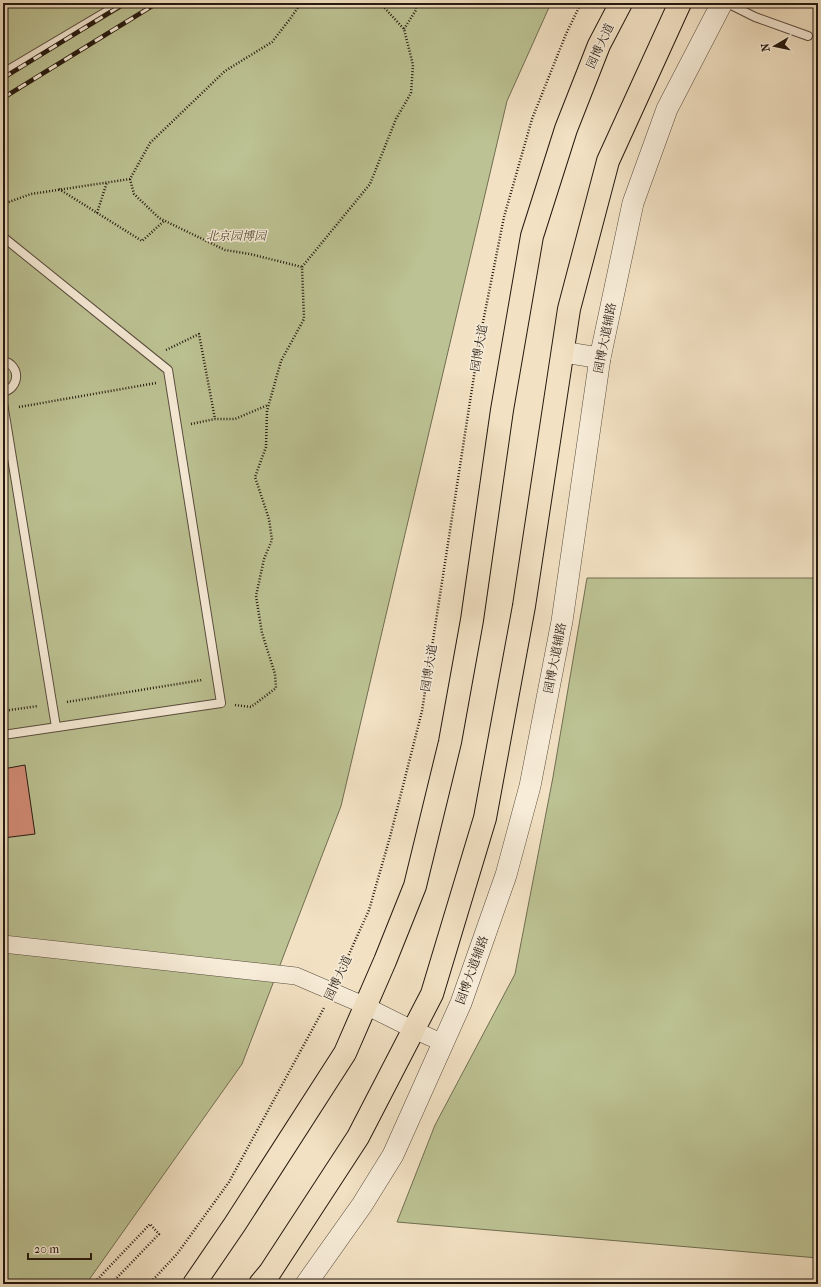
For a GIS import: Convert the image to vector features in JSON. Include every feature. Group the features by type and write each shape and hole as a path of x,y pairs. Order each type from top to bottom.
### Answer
{"main road":[{"name":"园博大道","path":"194,1284 231,1230 345,1054 415,886 450,742 472,620 502,410 532,236 566,129 599,44 621,3"},
{"path":"260,1284 270,1272 358,1137 432,994 485,818 524,606 569,309 608,161 680,3"}],"street":[{"name":"园博大道辅路","path":"306,1284 362,1205 393,1155 461,1003 506,875 530,786 562,622 600,358 633,203 667,108 722,3"},
{"path":"562,352 600,358"},
{"path":"3,944 296,976 366,1006 443,1043"}],"lane":[{"path":"3,73 121,3"},
{"path":"727,3 755,17 808,36"},
{"path":"3,237 168,370 222,703 3,735"},
{"path":"3,361 10,364 16,373 16,379 12,388 3,392"},
{"path":"4,406 56,727"}],"path":[{"path":"302,267 250,254 225,250 164,221 134,194 130,179 150,143 225,71 272,42 299,6 303,3"},
{"path":"222,703 251,707 276,688 275,674 262,633 256,596 264,559 272,540 269,519 255,477 266,447 267,411 282,361 304,319 302,267 370,184 396,119 411,93 413,65 404,29 380,3"},
{"path":"404,29 416,10 416,3"},
{"name":"园博大道","path":"149,1284 177,1254 229,1182 332,992 368,910 390,837 422,711 480,337 504,217 532,119 566,34 581,3"},
{"path":"3,204 31,194 130,179"},
{"path":"97,213 107,182"},
{"path":"59,189 142,241 164,221"},
{"path":"152,357 199,334 215,419"},
{"path":"4,406 170,380"},
{"path":"189,424 215,419 235,419 269,405"},
{"path":"3,711 218,678"},
{"path":"93,1284 150,1224 159,1234 111,1284"}],"green space":[{"name":"北京园博园","path":"3,3 551,3 507,101 341,806 242,1064 86,1284 3,1284"},
{"path":"587,578 818,578 818,1258 397,1222 435,1125 515,974 553,777"}],"building":[{"path":"25,765 35,834 3,838 3,769"}],"railway":[{"path":"3,78 125,3"},
{"path":"3,98 157,3"}]}
